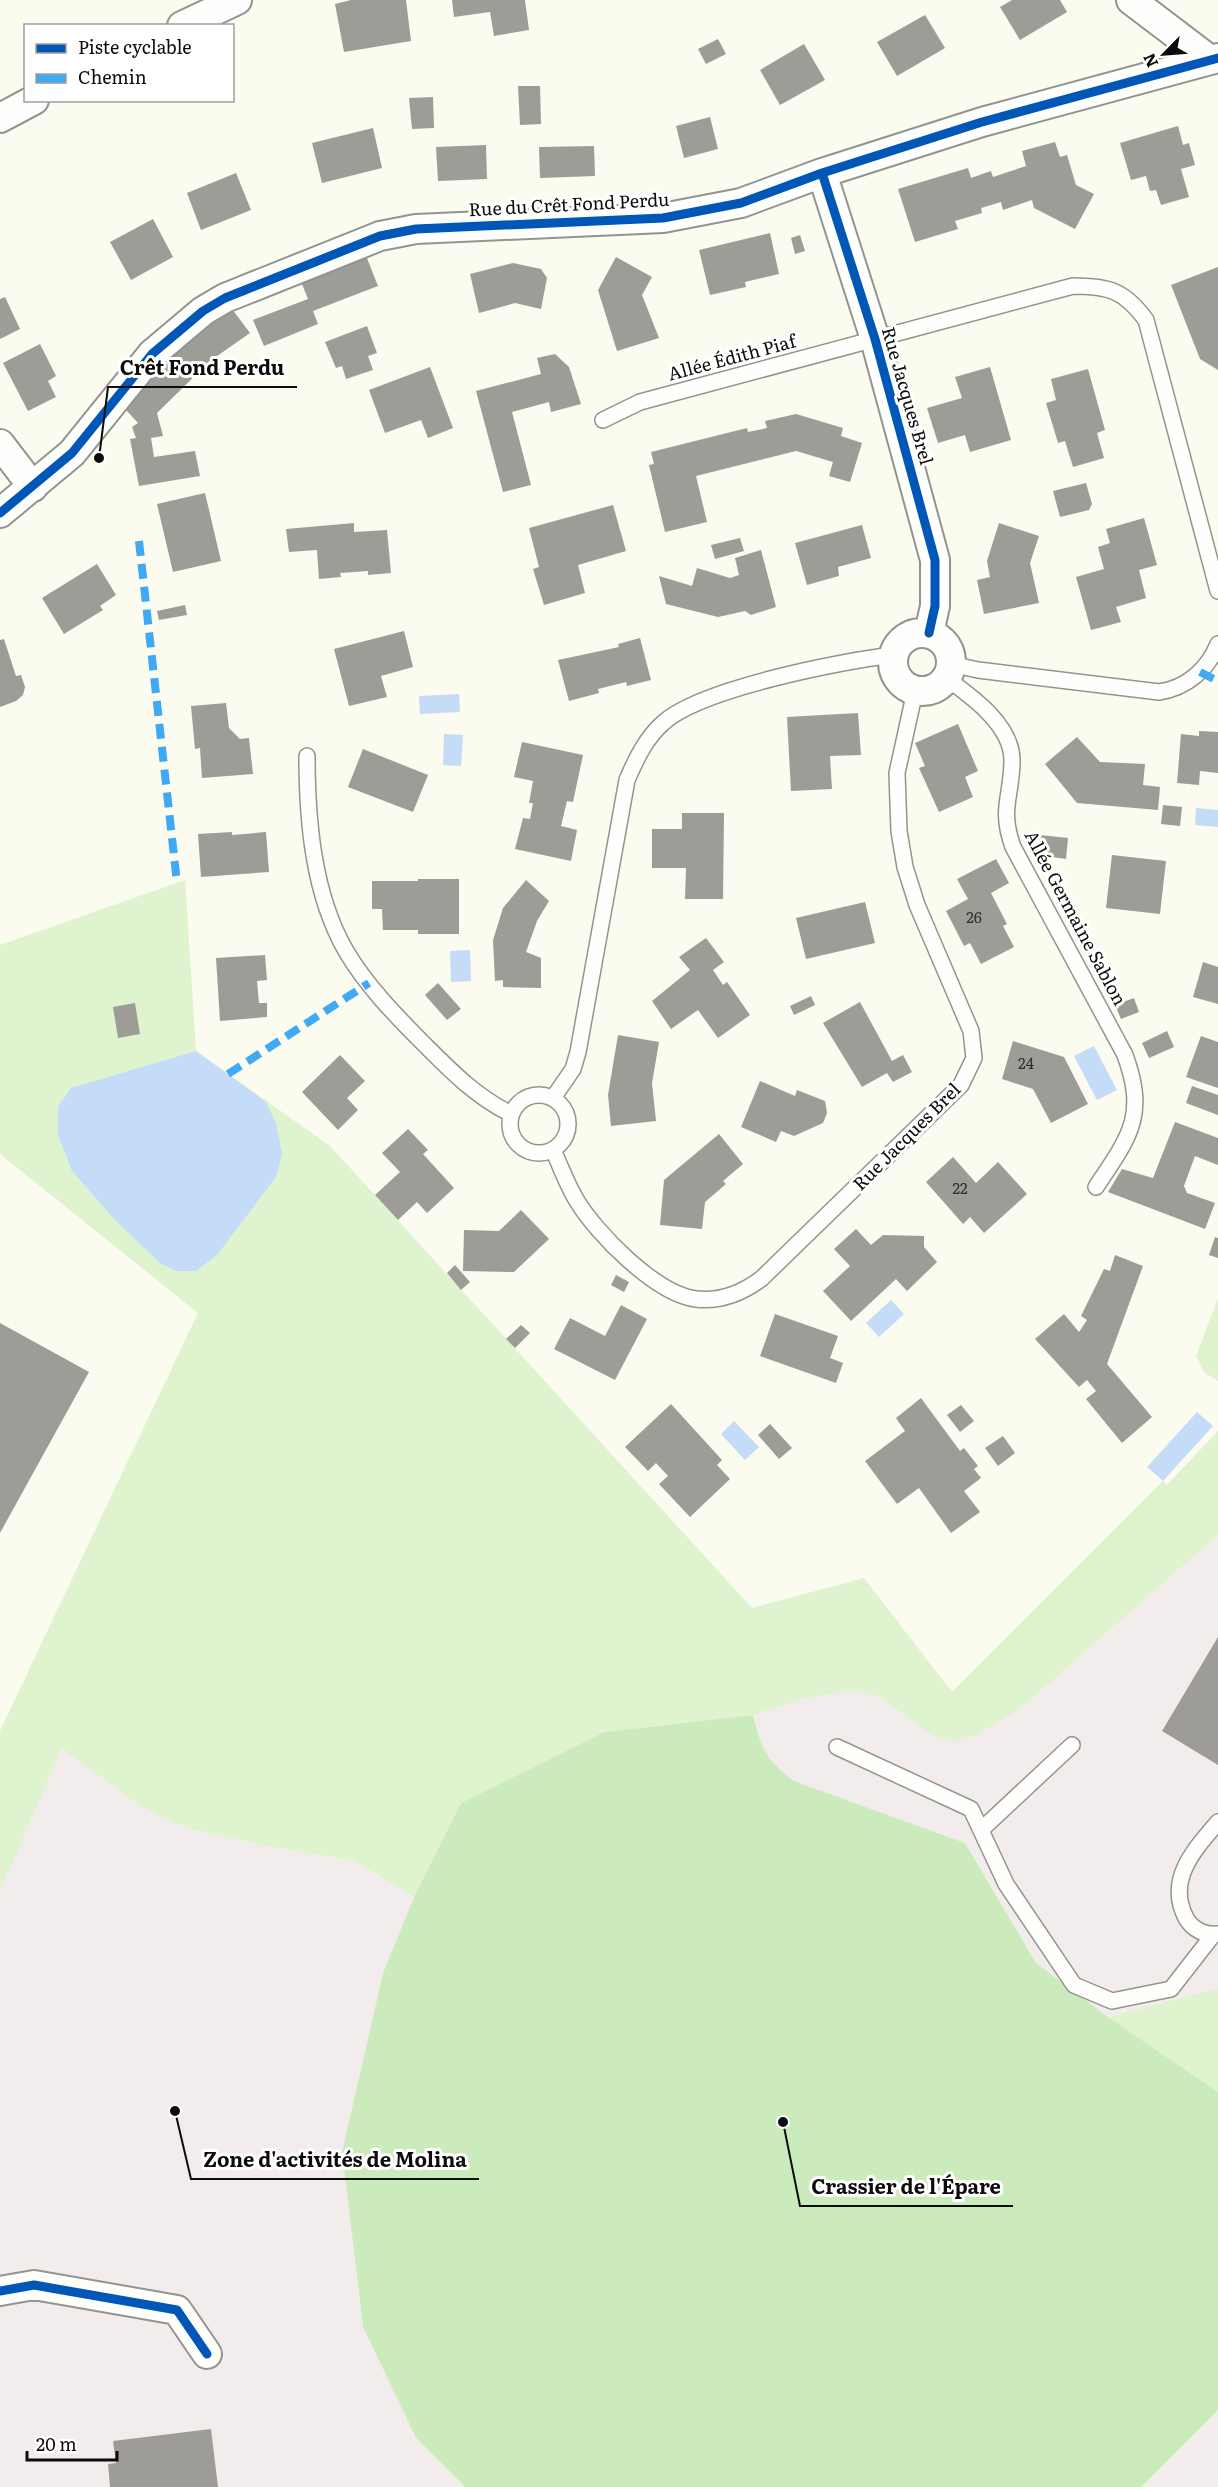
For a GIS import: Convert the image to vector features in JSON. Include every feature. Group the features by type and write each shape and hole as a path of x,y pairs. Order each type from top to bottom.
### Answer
{"street":[{"path":"186,24 237,0"},
{"path":"1131,0 1214,59"},
{"name":"Rue du Crêt Fond Perdu","path":"0,513 33,488 90,435 152,354 203,311 225,298 380,236 416,229 663,218 702,213 741,203 822,173 982,122 1214,59"},
{"path":"0,118 30,102"},
{"name":"Rue Jacques Brel","path":"822,173 874,339 934,560 935,606 929,633"},
{"path":"0,444 33,488"},
{"path":"929,633 945,645 948,671 935,688 915,691 900,681 895,673 893,655 897,646 911,634 929,633"},
{"path":"0,2291 34,2285 177,2310 207,2354"}],"lane":[{"name":"Rue Jacques Brel","path":"874,339 1073,286 1110,288 1124,297 1146,320 1218,591"},
{"name":"Allée Édith Piaf","path":"603,420 640,402 874,339"},
{"path":"948,671 978,670 1160,692 1171,690 1194,678 1204,668 1218,644"},
{"path":"553,1098 573,1069 579,1052 627,780 636,759 649,739 664,722 702,699 865,658 893,655"},
{"name":"Allée Germaine Sablon","path":"948,671 987,713 1008,741 1012,757 1004,813 1010,838 1125,1055 1135,1081 1137,1103 1134,1121 1096,1187"},
{"name":"Rue Jacques Brel","path":"553,1150 577,1201 609,1241 633,1265 660,1284 693,1299 716,1299 739,1293 761,1279 961,1085 974,1058 971,1031 917,905 905,867 898,831 897,773 915,691"},
{"path":"307,756 308,806 322,889 328,911 347,952 406,1026 468,1088 511,1114"},
{"path":"545,1095 553,1098 560,1103 568,1119 565,1137 553,1150 533,1153 524,1149 511,1134 511,1114 521,1100 528,1096 545,1095"},
{"path":"981,1830 1072,1745"},
{"path":"837,1747 971,1809 1006,1884 1074,1985 1112,2001 1171,1989 1215,1935 1200,1932 1189,1923 1181,1908 1178,1891 1181,1875 1191,1855 1218,1822"}],"shaded area":[{"path":"1218,1535 1218,1988 1108,2017 1036,1963 965,1843 794,1781 771,1763 760,1742 753,1715 803,1699 841,1692 861,1691 882,1697 935,1738 1021,1708"},
{"path":"62,1747 137,1804 184,1827 261,1845 354,1861 414,1897 383,1973 342,2152 363,2327 416,2438 465,2487 0,2487 0,1892"},
{"path":"1218,2410 1218,2487 1141,2487"}],"green space":[{"path":"185,880 196,1051 330,1146 752,1608 864,1578 952,1692 1163,1481 1167,1485 1218,1431 1218,1535 1021,1708 972,1737 954,1741 935,1738 882,1698 861,1691 803,1699 753,1715 604,1732 461,1803 414,1897 354,1861 261,1845 184,1827 137,1804 62,1748 0,1892 0,1731 198,1313 0,1154 0,945"},
{"path":"1218,1298 1218,1381 1204,1372 1196,1356"},
{"path":"753,1715 766,1753 794,1781 965,1843 1036,1963 1108,2017 1218,2092 1218,2410 1141,2487 465,2487 416,2438 363,2327 342,2152 383,1973 414,1897 461,1803 604,1732"},
{"path":"1218,1988 1218,2092 1108,2017"}],"water":[{"path":"459,694 460,712 420,714 419,696"},
{"path":"444,734 463,735 461,766 443,765"},
{"path":"1196,808 1218,810 1218,827 1195,825"},
{"path":"470,950 471,981 451,982 450,951"},
{"path":"1094,1046 1117,1090 1097,1100 1074,1056"},
{"path":"196,1051 266,1102 276,1123 282,1154 276,1177 217,1255 196,1271 177,1271 161,1264 115,1220 72,1171 58,1135 58,1107 71,1088"},
{"path":"891,1300 904,1314 879,1337 866,1323"},
{"path":"1197,1412 1213,1426 1163,1481 1147,1467"},
{"path":"734,1421 759,1447 745,1460 721,1434"}],"building":[{"path":"351,0 406,0 411,41 344,52 335,4"},
{"path":"452,0 525,0 529,30 494,36 490,12 454,17"},
{"path":"1012,0 1060,0 1067,12 1020,40 1000,7"},
{"path":"925,15 945,48 897,76 877,42"},
{"path":"718,39 726,54 706,64 698,49"},
{"path":"804,44 825,80 780,105 760,70"},
{"path":"518,86 540,86 541,124 520,125"},
{"path":"433,97 434,128 412,129 409,98"},
{"path":"710,117 718,149 684,158 676,126"},
{"path":"1178,126 1183,145 1189,143 1195,165 1181,169 1189,197 1161,205 1156,190 1150,191 1146,176 1131,180 1120,143"},
{"path":"373,128 382,168 322,183 312,143"},
{"path":"1055,142 1060,157 1067,155 1076,185 1094,194 1075,229 1034,208 1032,200 1003,210 1001,202 981,208 982,213 955,221 958,229 915,242 898,189 968,168 971,178 991,171 993,177 1026,166 1022,151"},
{"path":"486,145 487,179 438,181 436,147"},
{"path":"594,146 595,176 540,178 539,147"},
{"path":"236,173 251,210 201,230 187,193"},
{"path":"153,219 173,257 131,280 110,242"},
{"path":"770,233 779,274 745,282 746,287 710,295 699,250"},
{"path":"800,235 805,251 795,254 791,238"},
{"path":"365,253 378,286 313,311 318,324 264,346 253,320 308,299 300,279"},
{"path":"616,257 652,277 642,295 659,338 617,351 598,290"},
{"path":"513,263 541,269 547,278 541,309 515,303 479,313 470,274"},
{"path":"1218,267 1218,370 1200,359 1171,285"},
{"path":"5,297 20,329 0,339 0,299"},
{"path":"229,305 250,333 210,361 157,413 163,436 151,438 154,457 195,451 200,476 139,486 130,439 136,438 132,427 138,423 126,410 136,388 187,338"},
{"path":"367,326 377,353 368,356 373,370 346,379 342,366 336,368 325,342"},
{"path":"40,344 56,376 48,381 56,397 28,411 3,363"},
{"path":"555,354 569,367 581,404 551,412 549,402 512,412 531,485 503,492 476,391 541,374 537,358"},
{"path":"430,367 453,428 428,438 421,420 385,433 369,390"},
{"path":"990,367 1011,440 970,452 965,435 938,443 927,408 962,398 955,377"},
{"path":"1088,369 1105,430 1097,433 1104,458 1073,467 1065,441 1058,443 1046,403 1056,400 1051,379"},
{"path":"796,414 843,428 841,436 862,443 850,482 829,476 833,462 796,451 696,476 707,522 665,532 649,465 654,464 651,452 747,428 748,432 767,428 765,421"},
{"path":"1086,483 1092,504 1089,510 1060,517 1053,491"},
{"path":"205,493 221,561 173,572 157,504"},
{"path":"613,505 626,551 578,565 585,593 544,605 533,569 539,567 529,528"},
{"path":"1144,518 1157,565 1139,570 1146,598 1116,607 1121,622 1091,630 1076,577 1104,569 1098,547 1110,543 1106,529"},
{"path":"354,523 354,532 387,530 391,573 368,575 368,571 340,573 341,577 319,579 317,550 289,552 286,529"},
{"path":"999,523 1039,536 1030,563 1039,603 984,614 977,580 990,577 987,561"},
{"path":"862,525 871,558 838,567 839,576 807,585 795,543"},
{"path":"740,538 744,551 715,559 711,545"},
{"path":"761,550 776,607 751,615 745,611 718,617 666,604 659,576 692,586 697,568 730,578 739,575 735,558"},
{"path":"97,564 116,595 100,606 103,610 64,634 42,598"},
{"path":"185,605 187,615 159,620 157,611"},
{"path":"404,631 413,667 381,676 387,697 349,706 334,649"},
{"path":"640,638 651,680 627,686 626,682 598,689 599,693 569,701 558,660 619,647 618,644"},
{"path":"4,639 16,676 21,675 25,687 23,695 16,701 0,707 0,640"},
{"path":"226,703 229,728 240,739 249,738 253,774 202,778 200,748 195,749 191,706"},
{"path":"858,713 861,755 830,756 832,789 791,791 787,717"},
{"path":"958,724 978,771 965,777 973,797 939,812 919,768 925,766 915,743"},
{"path":"1199,731 1218,732 1218,773 1200,771 1199,785 1177,783 1181,734 1199,736"},
{"path":"1077,737 1100,762 1145,764 1143,785 1160,787 1158,810 1077,803 1045,764"},
{"path":"522,742 583,755 573,802 567,801 561,826 577,830 571,861 515,849 523,818 530,819 533,803 529,803 533,781 514,777"},
{"path":"363,749 428,775 413,812 348,787"},
{"path":"1163,805 1182,807 1180,826 1161,824"},
{"path":"682,813 724,813 723,899 685,899 686,868 652,868 652,829 682,829"},
{"path":"232,832 232,835 266,832 269,872 201,877 198,834"},
{"path":"1040,835 1068,838 1066,859 1038,855"},
{"path":"1112,855 1166,861 1160,914 1106,908"},
{"path":"996,859 1009,883 991,893 1007,924 1003,926 1014,947 981,964 970,943 964,946 946,911 968,899 957,879"},
{"path":"418,879 459,879 459,934 418,934 418,930 383,930 382,909 372,909 372,881 418,881"},
{"path":"526,880 549,901 537,921 526,952 541,958 541,988 503,987 503,980 495,981 493,940 503,908"},
{"path":"865,902 875,943 806,959 796,918"},
{"path":"706,938 724,962 713,970 723,985 727,982 750,1015 718,1038 698,1010 671,1029 652,1001 690,970 679,957"},
{"path":"265,955 267,980 257,981 259,1003 267,1003 267,1017 220,1021 216,958"},
{"path":"1203,962 1218,967 1218,1004 1193,997"},
{"path":"438,983 461,1009 447,1020 425,995"},
{"path":"811,996 815,1005 794,1015 790,1006"},
{"path":"1134,998 1139,1012 1121,1019 1115,1005"},
{"path":"860,1002 892,1061 903,1055 912,1072 893,1082 887,1073 862,1087 823,1023"},
{"path":"135,1003 140,1034 118,1038 113,1007"},
{"path":"1167,1031 1174,1047 1149,1058 1142,1043"},
{"path":"618,1035 659,1042 652,1083 656,1121 611,1126 608,1095"},
{"path":"1201,1036 1218,1042 1218,1088 1186,1077"},
{"path":"1013,1041 1064,1057 1088,1104 1051,1123 1033,1089 1002,1079"},
{"path":"340,1055 365,1081 347,1098 358,1110 338,1130 302,1092"},
{"path":"760,1081 795,1096 797,1090 825,1101 827,1113 823,1123 794,1136 781,1131 776,1142 741,1127"},
{"path":"1192,1086 1218,1095 1218,1115 1186,1103"},
{"path":"1175,1122 1218,1138 1218,1165 1195,1156 1184,1186 1187,1193 1215,1203 1205,1229 1108,1192 1122,1169 1153,1178"},
{"path":"408,1129 428,1150 423,1154 454,1188 427,1213 417,1202 398,1220 375,1195 400,1172 382,1153"},
{"path":"719,1134 743,1164 723,1181 726,1184 705,1202 702,1229 660,1225 664,1180"},
{"path":"953,1157 976,1183 998,1162 1027,1194 984,1233 970,1217 963,1224 926,1182"},
{"path":"521,1210 549,1239 514,1272 463,1271 464,1230 499,1231"},
{"path":"856,1229 871,1245 883,1235 924,1236 924,1247 937,1262 907,1291 896,1279 851,1321 823,1291 850,1266 834,1249"},
{"path":"1215,1237 1218,1238 1218,1258 1209,1255"},
{"path":"1115,1255 1143,1266 1107,1364 1152,1417 1122,1443 1086,1399 1096,1391 1087,1380 1079,1387 1035,1339 1064,1314 1079,1332 1087,1320 1081,1316 1104,1269 1110,1271"},
{"path":"455,1265 470,1282 461,1290 447,1273"},
{"path":"616,1275 629,1282 624,1292 611,1285"},
{"path":"621,1305 647,1319 615,1380 554,1349 570,1318 605,1336"},
{"path":"775,1314 838,1336 830,1358 843,1363 836,1383 760,1356"},
{"path":"0,1323 89,1372 0,1533"},
{"path":"521,1325 530,1333 515,1348 506,1339"},
{"path":"921,1398 960,1451 964,1448 978,1466 974,1469 981,1478 964,1491 980,1512 951,1533 919,1488 897,1504 865,1461 905,1431 896,1418"},
{"path":"671,1404 722,1460 717,1465 730,1479 690,1517 659,1484 668,1476 656,1463 648,1471 625,1447"},
{"path":"961,1405 974,1421 960,1432 947,1415"},
{"path":"770,1424 792,1448 779,1459 758,1435"},
{"path":"1003,1436 1015,1453 998,1466 985,1448"},
{"path":"1218,1637 1218,1765 1162,1731"},
{"path":"211,2429 218,2487 110,2487 108,2464 116,2463 113,2441"}],"marked path":[{"path":"139,541 177,883"},
{"path":"1200,672 1218,681"},
{"path":"228,1074 369,983"}],"cycle path":[{"path":"0,513 72,453 152,354 203,311 225,298 380,236 416,229 663,218 741,203 822,173 982,122 1218,58"},
{"path":"822,173 875,339 935,560 935,606 929,633"},
{"path":"0,2291 34,2285 177,2310 207,2354"}],"place":[{"name":"Crêt Fond Perdu","path":"99,458"},
{"name":"Zone d'activités de Molina","path":"175,2111"},
{"name":"Crassier de l'Épare","path":"783,2122"}]}
